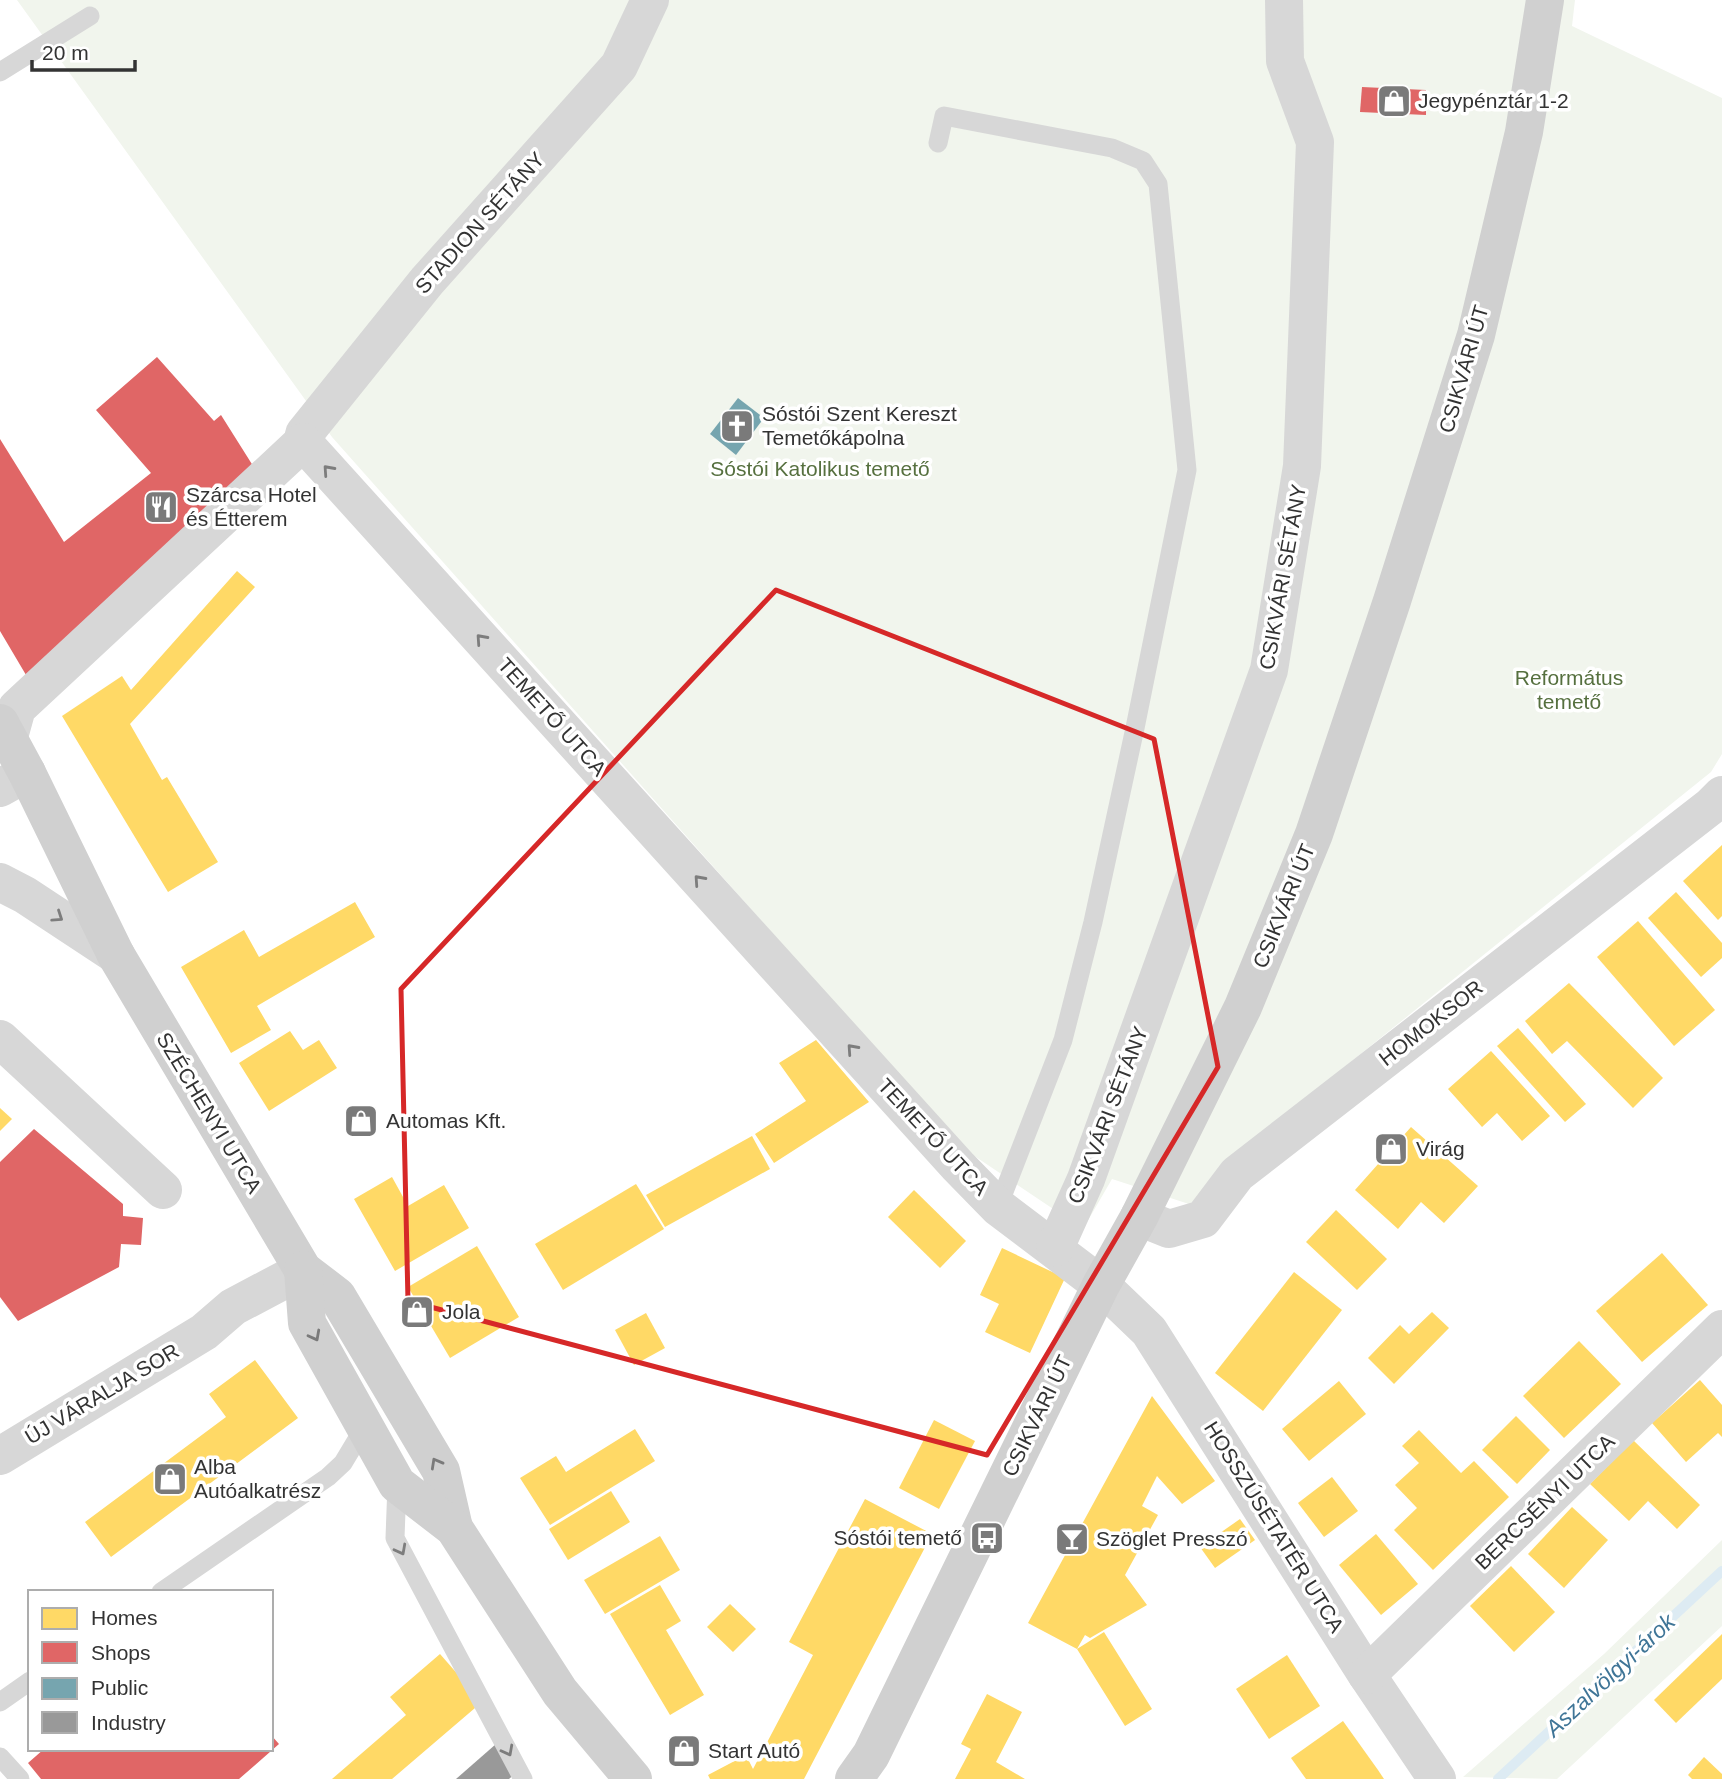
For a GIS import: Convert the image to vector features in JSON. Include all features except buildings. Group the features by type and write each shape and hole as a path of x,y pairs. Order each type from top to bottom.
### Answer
{"street":[{"name":"STADION SÉTÁNY","path":"303,442 304,435 427,281 619,66 650,0"},
{"name":"CSIKVÁRI SÉTÁNY","path":"1055,1248 1086,1179 1269,670 1302,466 1315,142 1285,61 1284,0"},
{"name":"CSIKVÁRI ÚT","path":"863,1771 1101,1285 1139,1217 1243,1007 1314,834 1392,601 1476,335 1524,132 1545,0"},
{"path":"4,730 17,708 303,442"},
{"name":"TEMETŐ UTCA","path":"303,442 948,1156 998,1207 1101,1285"},
{"name":"SZÉCHENYI UTCA","path":"4,730 14,780 116,955 303,1270 337,1296 441,1471 454,1528"},
{"name":"HOMOKSOR","path":"1139,1217 1169,1229 1203,1219 1237,1174 1722,795"},
{"name":"SZÉCHENYI UTCA","path":"0,882 25,895 116,955"},
{"path":"0,1039 163,1190"},
{"name":"SZÉCHENYI UTCA","path":"303,1270 307,1323 375,1460 454,1528 561,1692"},
{"name":"ÚJ VÁRALJA SOR","path":"0,1456 204,1332 241,1318 303,1270"},
{"name":"HOSSZÚSÉTATÉR UTCA","path":"1101,1285 1149,1331 1367,1675 1437,1779"},
{"name":"BERCSÉNYI UTCA","path":"1367,1675 1722,1329"},
{"path":"561,1692 600,1779"},
{"path":"561,1692 633,1779"}],"lane":[{"path":"0,72 90,16"},
{"path":"938,143 944,117 1111,148 1143,161 1158,184 1187,470 1093,922 1063,1040 998,1207"},
{"path":"164,1590 328,1477 343,1463 375,1460"},
{"path":"328,1477 375,1460"},
{"path":"375,1460 395,1538 523,1779"},
{"path":"0,1702 28,1682"},
{"path":"0,1757 20,1779"}],"highlighted area":[{"path":"776,590 1154,739 1218,1067 987,1455 408,1301 401,989"}],"green space":[{"path":"17,0 1575,0 1572,26 1722,98 1722,754 1711,772 1322,1085 1192,1205 1112,1179 1083,1229 964,1149 332,437"},
{"path":"1722,1540 1722,1626 1557,1779 1463,1777 1604,1654"}],"waterway":[{"name":"Aszalvölgyi-árok","path":"1498,1779 1722,1571"}],"place":[{"name":"Jegypénztár 1-2","path":"1394,101"},
{"name":"Sóstói Szent Kereszt Temetőkápolna","path":"737,426"},
{"name":"Szárcsa Hotel és Étterem","path":"161,507"},
{"name":"Automas Kft.","path":"361,1121"},
{"name":"Virág","path":"1391,1149"},
{"name":"Jola","path":"417,1312"},
{"name":"Alba Autóalkatrész","path":"170,1479"},
{"name":"Sóstói temető","path":"987,1538"},
{"name":"Szöglet Presszó","path":"1072,1539"},
{"name":"Start Autó","path":"684,1751"}],"park label":[{"name":"Sóstói Katolikus temető","path":"820,469"},
{"name":"Református temető","path":"1569,690"}]}
